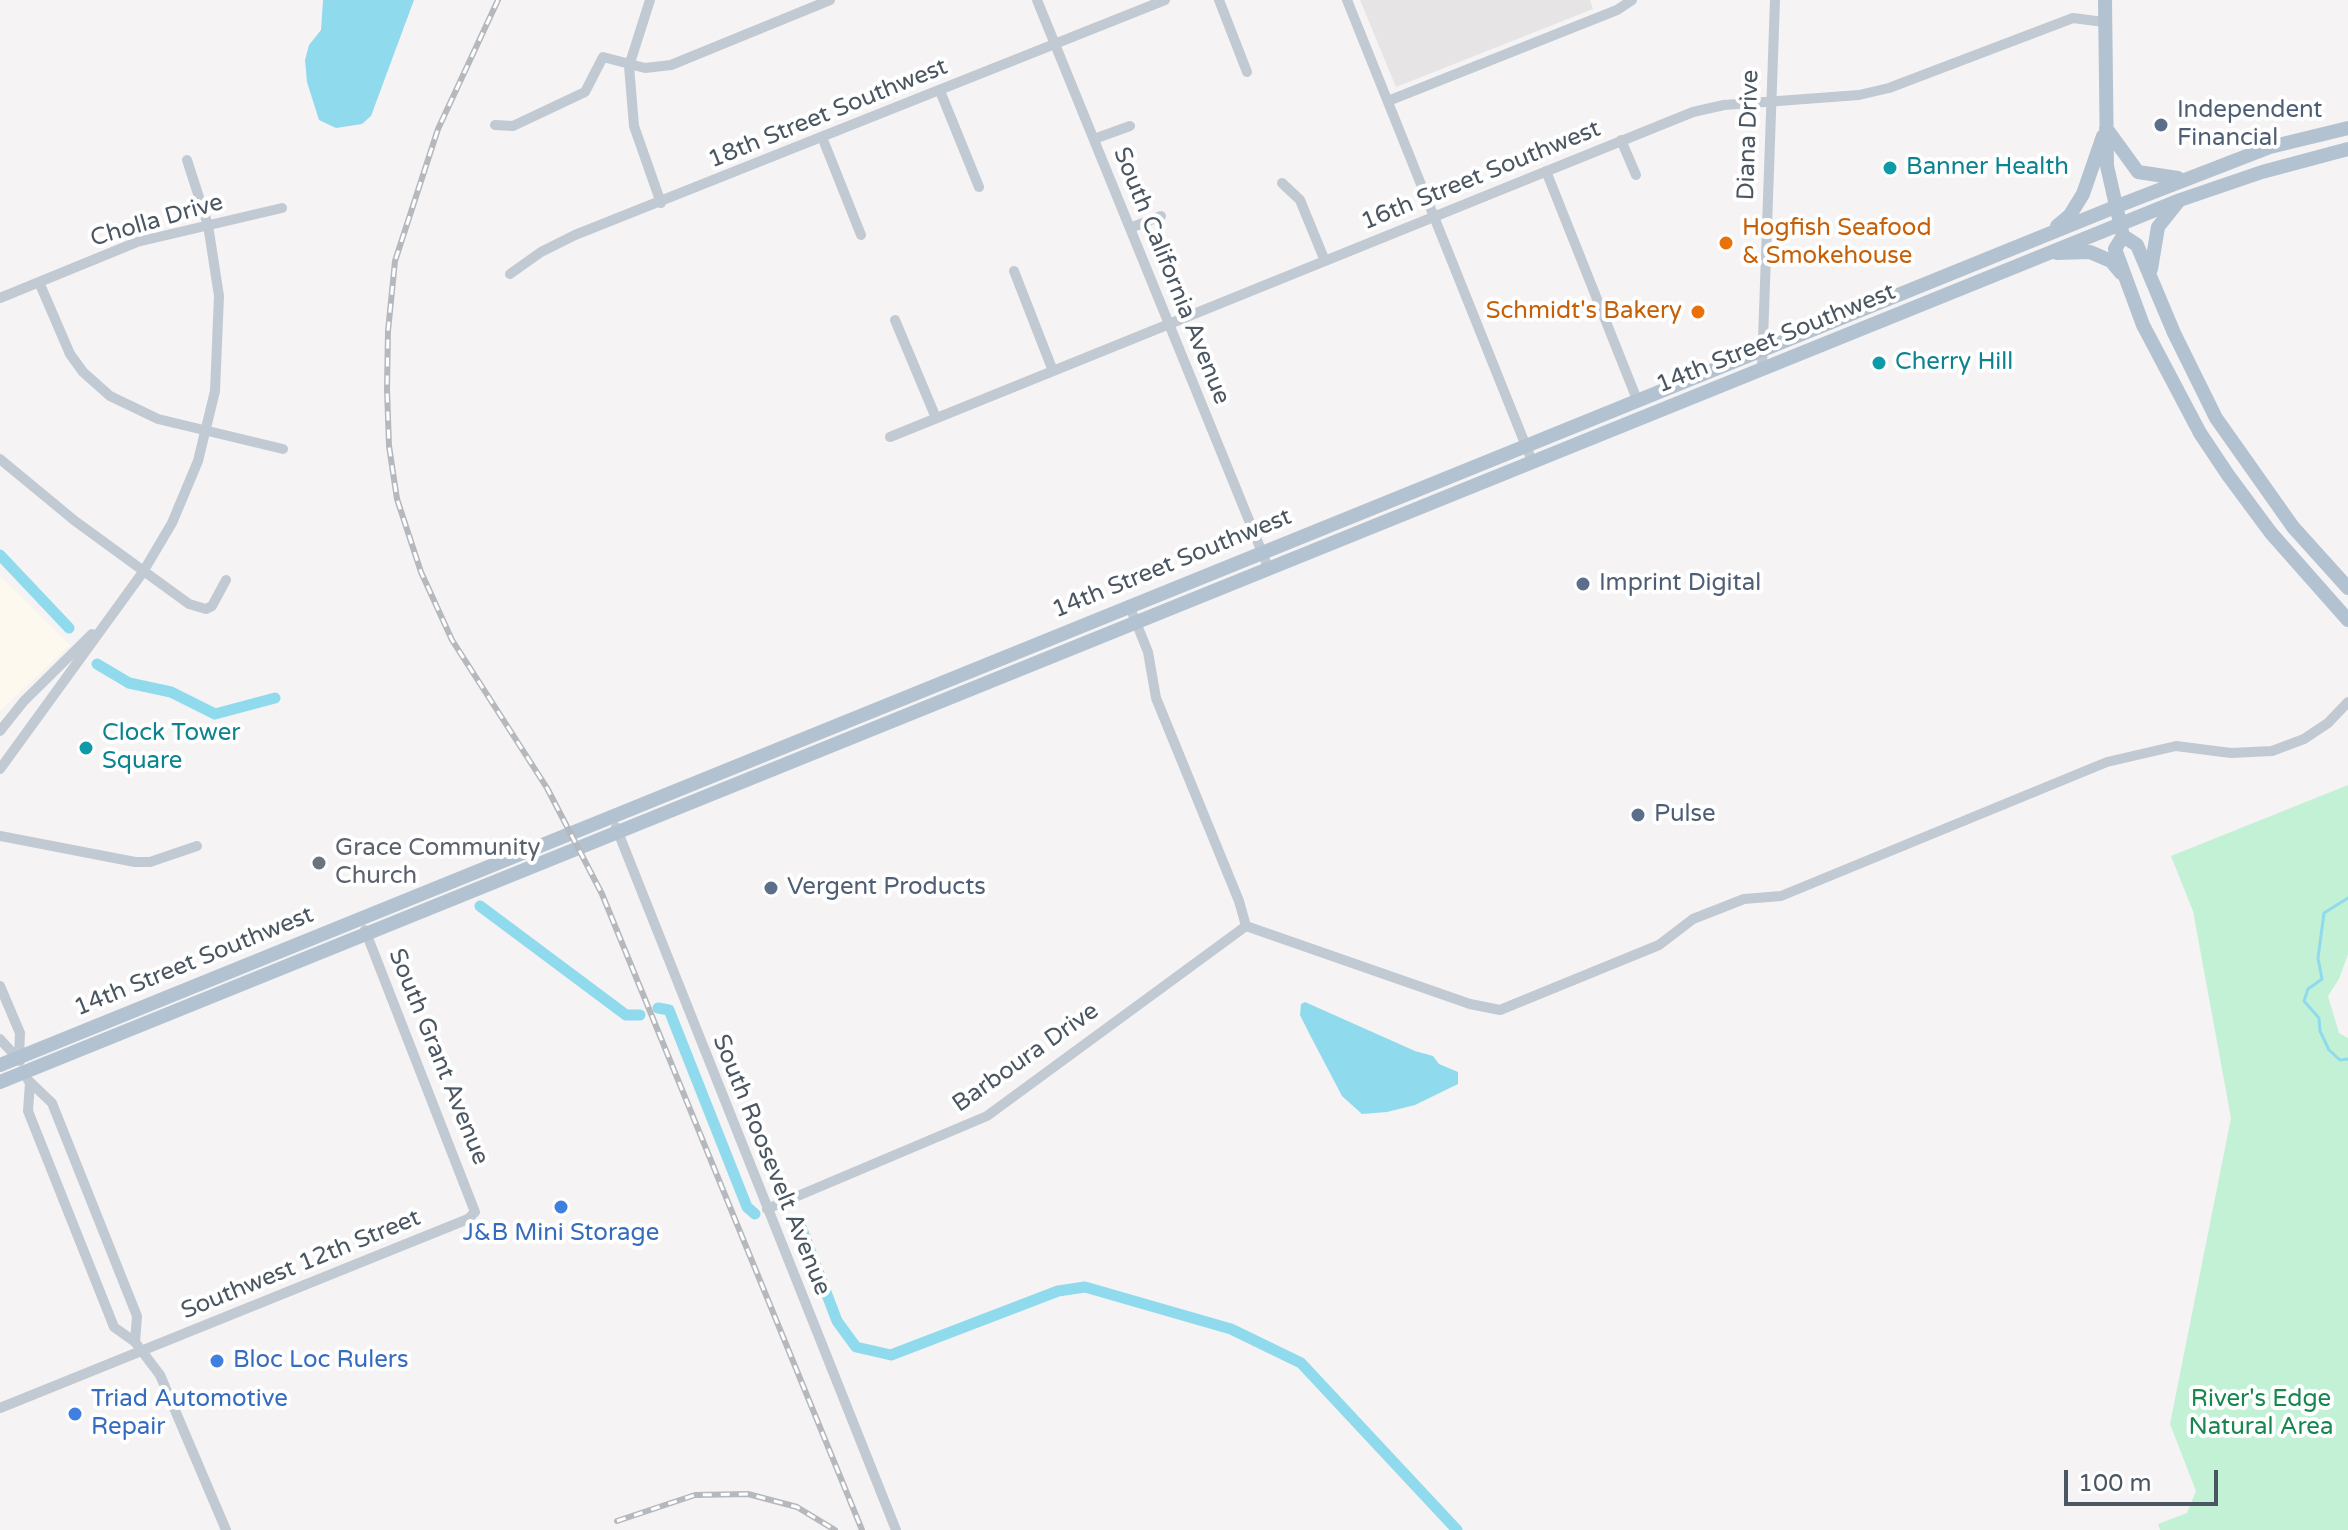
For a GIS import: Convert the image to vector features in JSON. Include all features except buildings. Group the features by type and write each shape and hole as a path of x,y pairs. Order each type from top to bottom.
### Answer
{"main road":[{"path":"2105,0 2107,166 2121,230 2115,249 2143,325 2200,433 2271,533 2348,620"},
{"path":"2106,128 2138,172 2162,178 2189,177"},
{"path":"2046,235 2070,215 2083,194 2106,128"},
{"name":"14th Street Southwest","path":"24,1071 361,918 611,814 1262,551 1530,454 1638,402 1761,361 2046,235 2189,177 2298,140 2348,128"},
{"path":"2298,140 2348,136"},
{"name":"14th Street Southwest","path":"24,1071 1268,567 1530,454 1761,361 2049,253 2121,230 2180,200 2262,172 2348,149"},
{"path":"2151,281 2151,253 2158,227 2180,200"},
{"path":"2121,230 2137,245 2216,418 2275,504 2345,584 2348,602"},
{"path":"2049,253 2090,252 2111,261 2125,277"},
{"path":"0,1065 24,1071"},
{"path":"0,1082 24,1071"}],"street":[{"path":"650,0 629,66 634,126 661,203"},
{"path":"495,125 513,126 585,92 603,57 629,66 671,65 830,0"},
{"name":"South California Avenue","path":"1037,0 1268,567"},
{"name":"18th Street Southwest","path":"510,274 541,252 575,235 1165,0"},
{"path":"1219,0 1247,72"},
{"path":"1347,0 1530,454"},
{"path":"1388,101 1617,10 1632,0"},
{"name":"Diana Drive","path":"1761,361 1775,0"},
{"name":"16th Street Southwest","path":"890,437 1432,216 1709,107 1771,103 1889,88 2073,18 2104,22"},
{"path":"940,91 979,187"},
{"path":"1094,139 1130,126"},
{"path":"822,137 861,235"},
{"path":"1621,140 1636,175"},
{"path":"0,769 81,659 99,628 143,572 178,511 207,430 217,372 219,317 208,225 187,160"},
{"path":"1546,171 1638,402"},
{"path":"1282,183 1300,200 1325,261"},
{"name":"Cholla Drive","path":"0,298 137,242 282,208"},
{"path":"1130,228 1161,216"},
{"path":"1014,271 1053,371"},
{"path":"39,282 70,354 101,390 147,415 283,449"},
{"path":"895,320 936,418"},
{"path":"0,459 143,572 189,604 206,609 218,600 226,580"},
{"path":"1129,605 1148,652 1156,698 1239,901 1246,926 1456,999 1500,1010 1659,945 1693,919 1744,899 1781,896 2107,762 2176,746 2231,753 2272,751 2304,739 2328,723 2348,702"},
{"path":"0,731 72,651 99,628"},
{"name":"South Roosevelt Avenue","path":"611,814 896,1530"},
{"path":"0,836 135,862 150,862 197,846"},
{"name":"South Grant Avenue","path":"361,918 475,1212"},
{"name":"Barboura Drive","path":"767,1209 987,1116 1246,926"},
{"path":"0,986 20,1033 28,1111 114,1327 137,1347 160,1375 226,1530"},
{"path":"0,1039 52,1103 137,1316 137,1347"},
{"name":"Southwest 12th Street","path":"0,1408 137,1347 468,1219 475,1212"}],"shaded area":[{"path":"1360,0 1590,0 1593,9 1396,87"},
{"path":"0,576 70,645 0,711"}],"green space":[{"name":"River's Edge Natural Area","path":"2348,785 2348,954 2339,979 2328,996 2339,1033 2348,1038 2348,1530 2160,1530 2158,1524 2187,1513 2196,1491 2170,1424 2231,1118 2193,911 2171,856"}],"water":[{"path":"323,0 414,0 371,116 362,124 336,128 319,120 307,82 305,60 309,45 321,30"},
{"path":"1305,1002 1433,1056 1439,1064 1458,1072 1458,1084 1415,1105 1362,1114 1342,1096 1310,1035 1300,1015 1301,1004"}],"waterway":[{"path":"0,555 69,628"},
{"path":"97,664 129,683 171,692 215,714 275,698"},
{"path":"2348,898 2324,913 2318,958 2322,979 2308,989 2304,1001 2319,1018 2320,1031 2329,1050 2340,1060 2348,1059"},
{"path":"480,906 626,1015 640,1015"},
{"path":"658,1008 669,1010 747,1207 755,1214"},
{"path":"800,1224 837,1321 856,1347 891,1355 1058,1291 1085,1287 1231,1329 1301,1363 1457,1530"}],"railway":[{"path":"498,0 438,129 395,261 388,331 387,389 389,446 397,499 421,572 452,640 547,788 602,894 862,1530"},
{"path":"617,1521 695,1495 748,1494 797,1507 835,1530"}],"place":[{"name":"Independent Financial","path":"2161,125"},
{"name":"Banner Health","path":"1890,168"},
{"name":"Hogfish Seafood & Smokehouse","path":"1726,243"},
{"name":"Schmidt's Bakery","path":"1698,312"},
{"name":"Cherry Hill","path":"1879,363"},
{"name":"Imprint Digital","path":"1583,584"},
{"name":"Clock Tower Square","path":"86,748"},
{"name":"Pulse","path":"1638,815"},
{"name":"Grace Community Church","path":"319,863"},
{"name":"Vergent Products","path":"771,888"},
{"name":"J&B Mini Storage","path":"561,1207"},
{"name":"Bloc Loc Rulers","path":"217,1361"},
{"name":"Triad Automotive Repair","path":"75,1414"}]}
